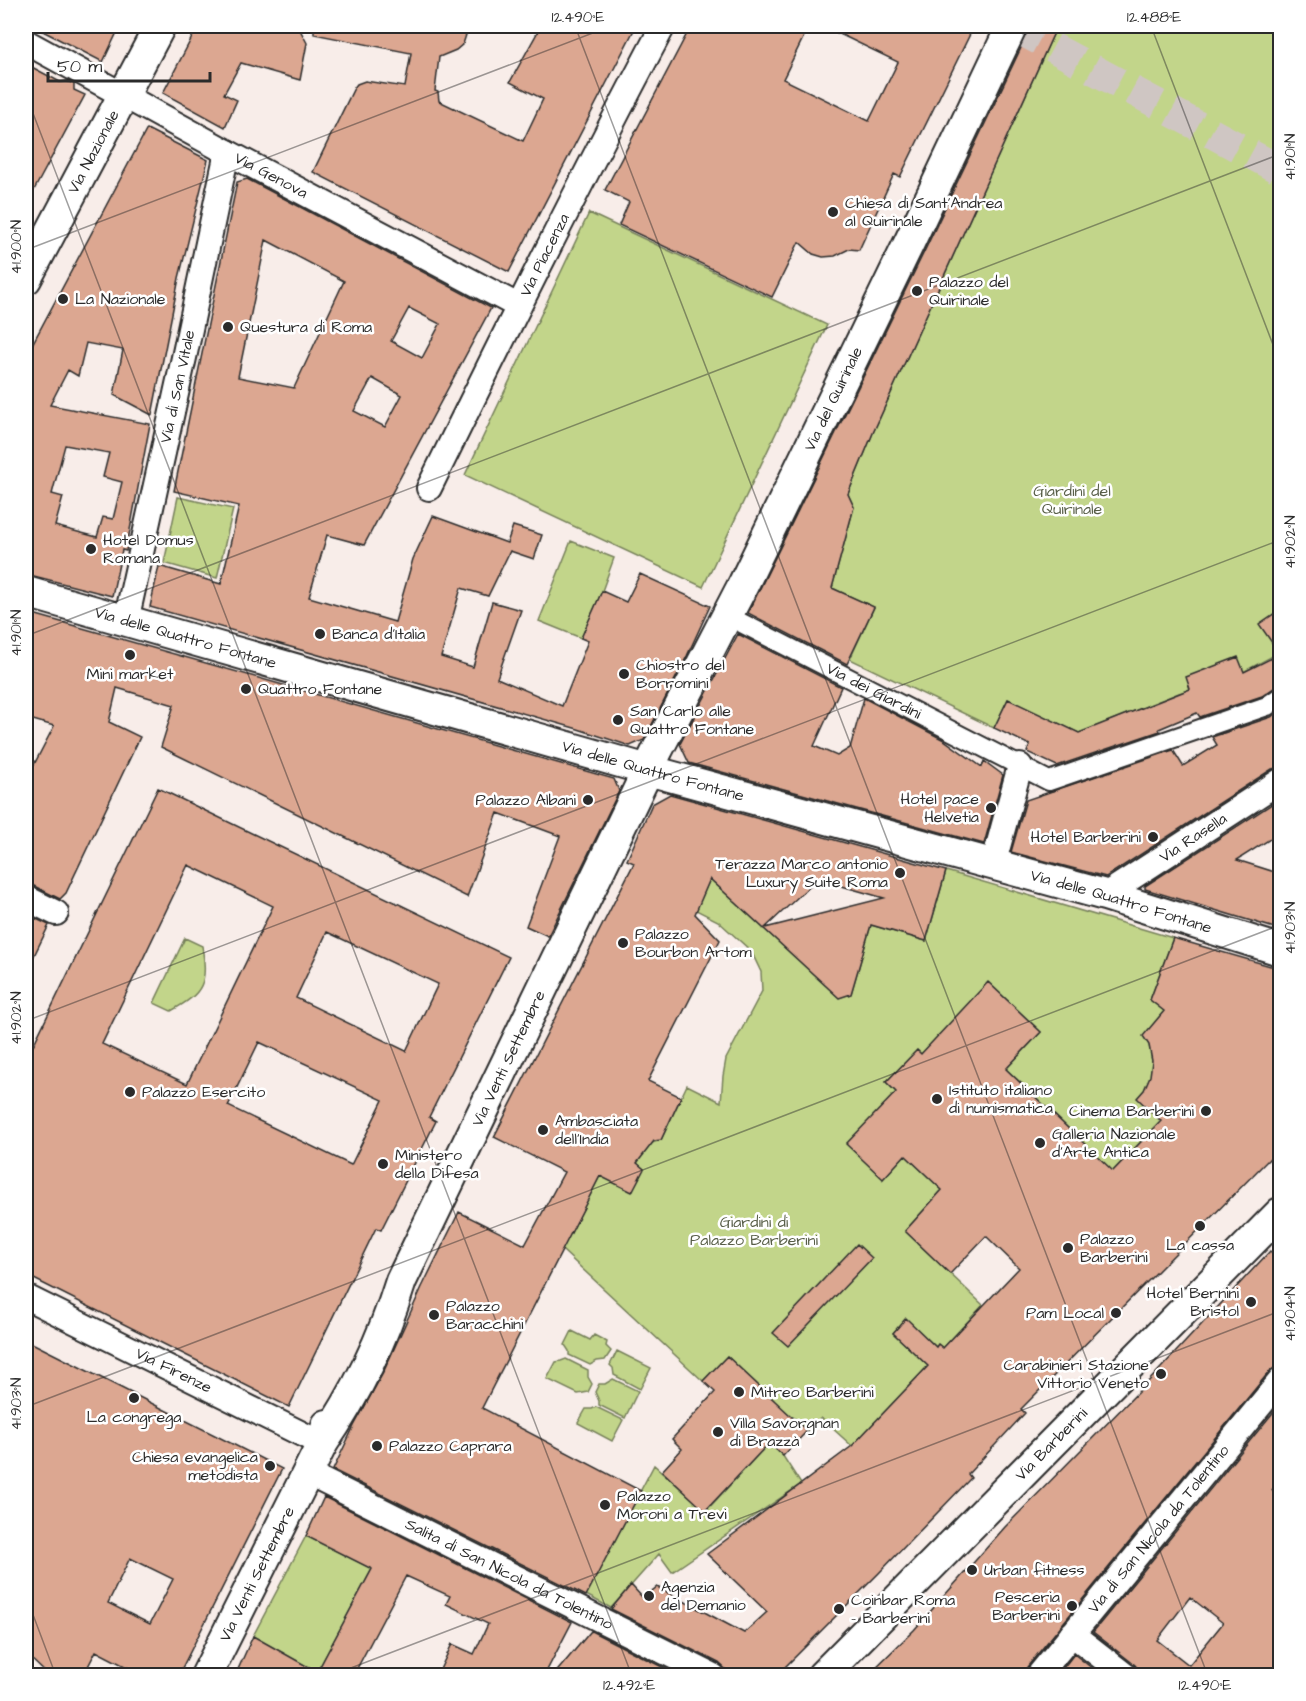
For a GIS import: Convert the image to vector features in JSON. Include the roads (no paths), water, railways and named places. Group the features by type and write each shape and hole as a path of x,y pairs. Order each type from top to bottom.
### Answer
{"street":[{"name":"Via Nazionale","path":"26,279 160,26"},
{"name":"Via Piacenza","path":"429,488 518,306 663,26"},
{"name":"Via del Quirinale","path":"648,770 728,616 908,245 1011,26"},
{"name":"Via Genova","path":"26,42 253,166 518,306"},
{"name":"Via di San Vitale","path":"126,621 227,152"},
{"name":"Via delle Quattro Fontane","path":"26,592 648,770 1105,895 1281,950"},
{"name":"Via dei Giardini","path":"728,616 1049,781 1267,706 1281,697"},
{"path":"993,865 1020,766"},
{"name":"Via Venti Settembre","path":"322,1444 347,1405 379,1343 390,1317 400,1281 648,770"},
{"name":"Via Rasella","path":"1105,895 1281,781"},
{"path":"26,898 56,913"},
{"name":"Via Barberini","path":"822,1676 1281,1213"},
{"name":"Via Firenze","path":"26,1297 322,1444"},
{"name":"Via di San Nicola da Tolentino","path":"1038,1676 1281,1381"},
{"path":"307,1473 322,1444"},
{"name":"Via Venti Settembre","path":"206,1676 307,1473"},
{"name":"Salita di San Nicola da Tolentino","path":"307,1473 713,1676"},
{"path":"1072,1634 1126,1676"}],"tunnel":[{"path":"1013,26 1280,170"}],"place":[{"name":"Chiesa di Sant'Andrea al Quirinale","path":"833,212"},
{"name":"Palazzo del Quirinale","path":"917,291"},
{"name":"La Nazionale","path":"63,299"},
{"name":"Questura di Roma","path":"228,327"},
{"name":"Hotel Domus Romana","path":"91,549"},
{"name":"Banca d'Italia","path":"320,634"},
{"name":"Mini market","path":"130,655"},
{"name":"Chiostro del Borromini","path":"624,674"},
{"name":"Quattro Fontane","path":"246,689"},
{"name":"San Carlo alle Quattro Fontane","path":"618,720"},
{"name":"Palazzo Albani","path":"588,800"},
{"name":"Hotel pace Helvetia","path":"991,808"},
{"name":"Hotel Barberini","path":"1153,837"},
{"name":"Terazza Marco antonio Luxury Suite Roma","path":"900,873"},
{"name":"Palazzo Bourbon Artom","path":"623,943"},
{"name":"Palazzo Esercito","path":"130,1092"},
{"name":"Istituto italiano di numismatica","path":"937,1099"},
{"name":"Cinema Barberini","path":"1206,1111"},
{"name":"Ambasciata dell'India","path":"543,1130"},
{"name":"Galleria Nazionale d'Arte Antica","path":"1040,1143"},
{"name":"Ministero della Difesa","path":"383,1164"},
{"name":"La cassa","path":"1200,1226"},
{"name":"Palazzo Barberini","path":"1068,1248"},
{"name":"Hotel Bernini Bristol","path":"1251,1302"},
{"name":"Pam Local","path":"1116,1313"},
{"name":"Palazzo Baracchini","path":"434,1315"},
{"name":"Carabinieri Stazione Vittorio Veneto","path":"1161,1374"},
{"name":"Mitreo Barberini","path":"739,1392"},
{"name":"La congrega","path":"134,1398"},
{"name":"Villa Savorgnan di Brazzà","path":"718,1432"},
{"name":"Palazzo Caprara","path":"377,1446"},
{"name":"Chiesa evangelica metodista","path":"270,1466"},
{"name":"Palazzo Moroni a Trevi","path":"605,1505"},
{"name":"Urban fitness","path":"972,1570"},
{"name":"Agenzia del Demanio","path":"649,1596"},
{"name":"Pesceria Barberini","path":"1072,1606"},
{"name":"Coinbar Roma – Barberini","path":"839,1609"}],"park label":[{"name":"Giardini del Quirinale","path":"1072,500"},
{"name":"Giardini di Palazzo Barberini","path":"754,1231"}]}
